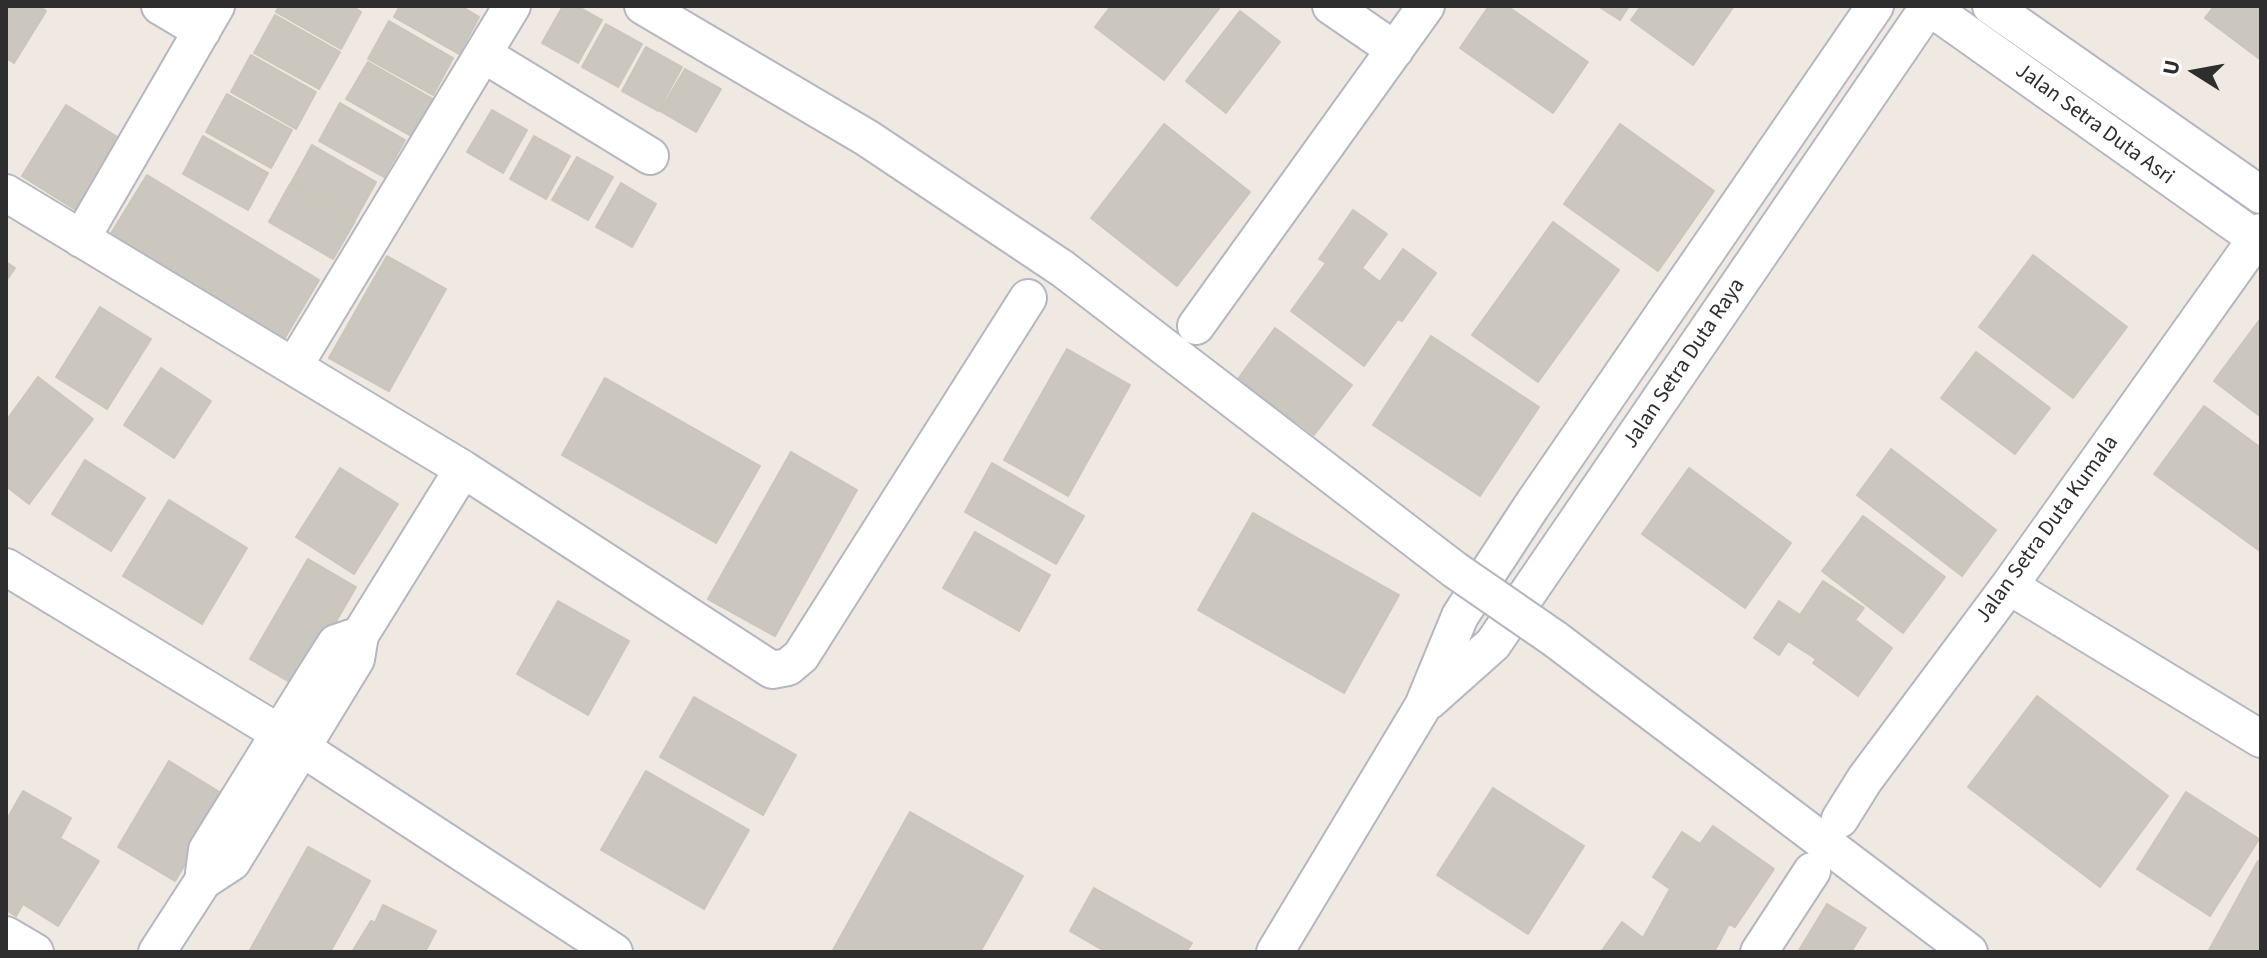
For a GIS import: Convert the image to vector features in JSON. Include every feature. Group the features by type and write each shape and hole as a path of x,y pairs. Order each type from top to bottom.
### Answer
{"street":[{"path":"81,239 209,18 160,6"},
{"path":"294,366 512,6"},
{"path":"643,6 867,138 1063,269 1455,570 1555,639 1969,952"},
{"path":"1331,6 1395,50"},
{"path":"1196,326 1426,6"},
{"name":"Jalan Setra Duta Raya","path":"1275,952 1423,706 1460,616 1531,507 1875,6"},
{"name":"Jalan Setra Duta Raya","path":"1423,706 1493,644 1928,6"},
{"name":"Jalan Setra Duta Asri","path":"1928,6 2259,238"},
{"name":"Jalan Setra Duta Asri","path":"1991,6 2261,195"},
{"path":"483,54 650,156"},
{"path":"6,193 463,469 772,670 788,667 801,656 1028,298"},
{"name":"Jalan Setra Duta Kumala","path":"1840,819 1865,779 2009,586 2259,238"},
{"path":"157,952 203,881 207,850 356,659 360,635 463,469"},
{"path":"1531,507 1567,538"},
{"path":"6,567 291,741 614,952"},
{"path":"2009,586 2261,739"},
{"path":"1759,952 1812,871"},
{"path":"6,935 35,952"}],"building":[{"path":"6,6 39,6 46,11 14,63 6,58"},
{"path":"279,6 352,6 361,12 341,49 276,12"},
{"path":"400,6 461,6 479,17 459,54 394,17"},
{"path":"563,6 577,6 602,20 578,63 542,43"},
{"path":"1111,6 1221,6 1164,80 1095,27"},
{"path":"1489,6 1507,6 1588,62 1553,113 1460,48"},
{"path":"1598,6 1629,6 1620,20"},
{"path":"1641,6 1734,6 1693,65 1631,20"},
{"path":"2214,6 2261,6 2261,60 2205,18"},
{"path":"1240,11 1280,42 1226,113 1186,81"},
{"path":"275,15 340,52 319,89 254,53"},
{"path":"389,21 453,58 433,95 368,59"},
{"path":"606,24 642,44 618,87 582,67"},
{"path":"646,47 682,67 658,111 622,91"},
{"path":"251,55 316,92 296,129 231,92"},
{"path":"368,62 433,99 411,136 346,99"},
{"path":"685,69 721,89 696,132 660,111"},
{"path":"227,94 292,130 271,168 206,132"},
{"path":"340,103 405,140 384,177 319,141"},
{"path":"66,105 127,143 82,214 22,176"},
{"path":"492,110 527,130 503,173 467,152"},
{"path":"1164,124 1250,192 1177,286 1091,218"},
{"path":"1620,124 1714,191 1658,271 1564,204"},
{"path":"203,136 268,173 248,210 183,174"},
{"path":"534,136 570,156 546,199 510,179"},
{"path":"312,145 376,182 355,220 291,183"},
{"path":"577,157 613,177 588,220 552,200"},
{"path":"147,175 319,280 283,341 110,235"},
{"path":"621,183 656,204 632,247 596,227"},
{"path":"290,184 355,221 333,259 269,222"},
{"path":"1353,210 1387,234 1362,268 1380,282 1403,249 1436,273 1402,321 1398,319 1364,366 1291,311 1326,263 1319,259"},
{"path":"1553,222 1619,270 1538,382 1472,335"},
{"path":"2033,255 2127,327 2073,398 1979,327"},
{"path":"387,256 446,289 389,391 329,358"},
{"path":"6,262 15,268 6,281"},
{"path":"100,307 151,339 107,409 56,377"},
{"path":"2261,318 2261,417 2214,381"},
{"path":"1275,328 1352,385 1314,435 1238,379"},
{"path":"1431,336 1539,407 1480,496 1373,425"},
{"path":"1067,349 1130,385 1068,496 1004,460"},
{"path":"1976,352 2050,408 2015,454 1941,398"},
{"path":"161,368 211,401 174,458 124,425"},
{"path":"38,377 93,419 29,504 6,486 6,421"},
{"path":"605,378 760,466 716,543 562,455"},
{"path":"2204,406 2261,448 2260,551 2154,474"},
{"path":"1891,449 1996,530 1962,576 1857,495"},
{"path":"791,452 857,490 775,636 708,599"},
{"path":"85,460 145,498 111,551 52,514"},
{"path":"992,463 1084,516 1056,564 965,512"},
{"path":"340,468 398,504 354,574 296,537"},
{"path":"1689,468 1791,543 1745,608 1642,534"},
{"path":"169,500 247,548 202,624 123,576"},
{"path":"1253,513 1399,595 1344,693 1198,610"},
{"path":"1863,516 1945,577 1903,633 1822,571"},
{"path":"975,532 1050,575 1019,631 943,588"},
{"path":"308,559 356,587 298,687 250,659"},
{"path":"1823,581 1864,608 1855,620 1892,648 1858,696 1813,663 1816,659 1788,641 1779,655 1754,638 1779,601 1800,615"},
{"path":"558,601 629,641 588,715 517,674"},
{"path":"2037,696 2168,796 2100,887 1968,787"},
{"path":"694,697 796,755 763,815 660,757"},
{"path":"169,761 226,796 175,881 118,847"},
{"path":"646,771 749,830 704,909 601,850"},
{"path":"1493,788 1584,846 1528,934 1437,875"},
{"path":"23,791 71,818 60,838 99,861 58,926 23,904 16,916 6,910 6,821"},
{"path":"2186,792 2259,839 2210,916 2137,869"},
{"path":"910,812 1023,876 980,952 832,952"},
{"path":"1713,826 1774,869 1735,927 1729,924 1714,952 1601,952 1622,922 1643,938 1670,889 1653,877 1682,832 1700,844"},
{"path":"308,847 370,881 330,952 250,950"},
{"path":"2258,861 2261,863 2261,952 2208,952"},
{"path":"1094,888 1192,943 1186,952 1106,952 1070,931"},
{"path":"1827,904 1866,928 1851,952 1798,952"},
{"path":"383,905 436,931 425,952 352,952 371,921 375,923"}]}
